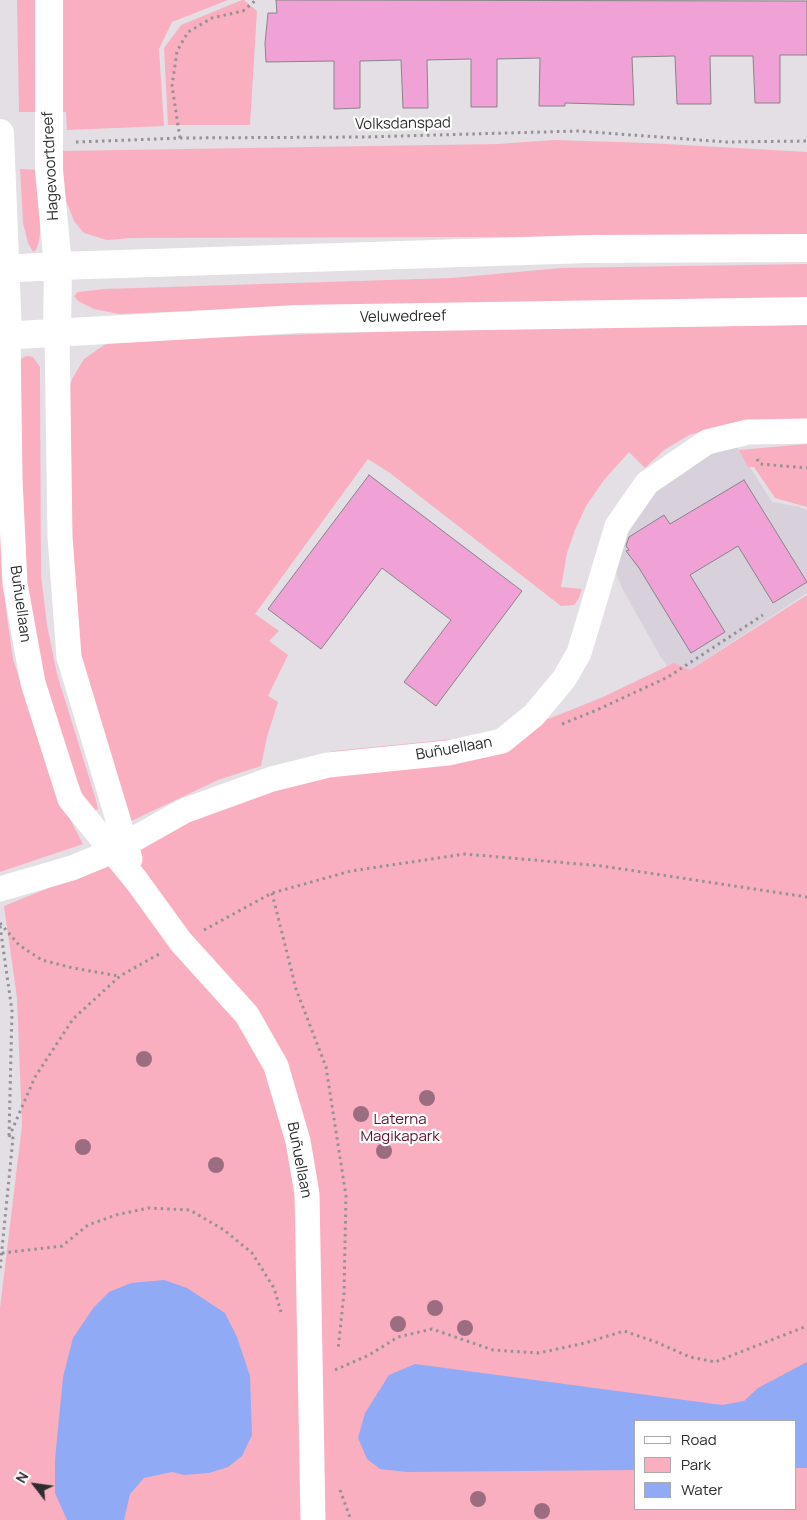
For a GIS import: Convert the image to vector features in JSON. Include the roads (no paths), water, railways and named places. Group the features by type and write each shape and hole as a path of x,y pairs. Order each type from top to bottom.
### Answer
{"main road":[{"name":"Hagevoortdreef","path":"48,0 49,170 58,266 57,332"},
{"path":"0,133 4,336"},
{"path":"3,269 588,249 807,248"},
{"name":"Veluwedreef","path":"4,336 297,319 807,311"}],"street":[{"name":"Buñuellaan","path":"57,332 60,537 69,658 119,847 136,880 181,942 247,1015 276,1066 298,1141 307,1194 313,1520"},
{"name":"Buñuellaan","path":"4,336 15,584 33,683 70,799 119,847"},
{"name":"Buñuellaan","path":"0,889 72,868 119,847 184,811 272,779 328,764 448,753 502,741 534,715 564,679 579,653 618,526 648,483 707,442 748,432 807,431"}],"water":[{"path":"164,1280 187,1288 225,1313 237,1337 250,1376 252,1435 242,1456 228,1467 209,1473 184,1475 172,1472 144,1478 130,1494 124,1520 67,1520 55,1493 55,1460 63,1377 73,1338 94,1307 109,1292 131,1283"},
{"path":"807,1362 807,1468 797,1468 797,1420 634,1420 634,1470 407,1472 380,1469 367,1459 358,1438 365,1413 389,1375 415,1364 722,1405 744,1401 758,1388"}],"park label":[{"name":"Laterna Magikapark","path":"400,1128"}]}
